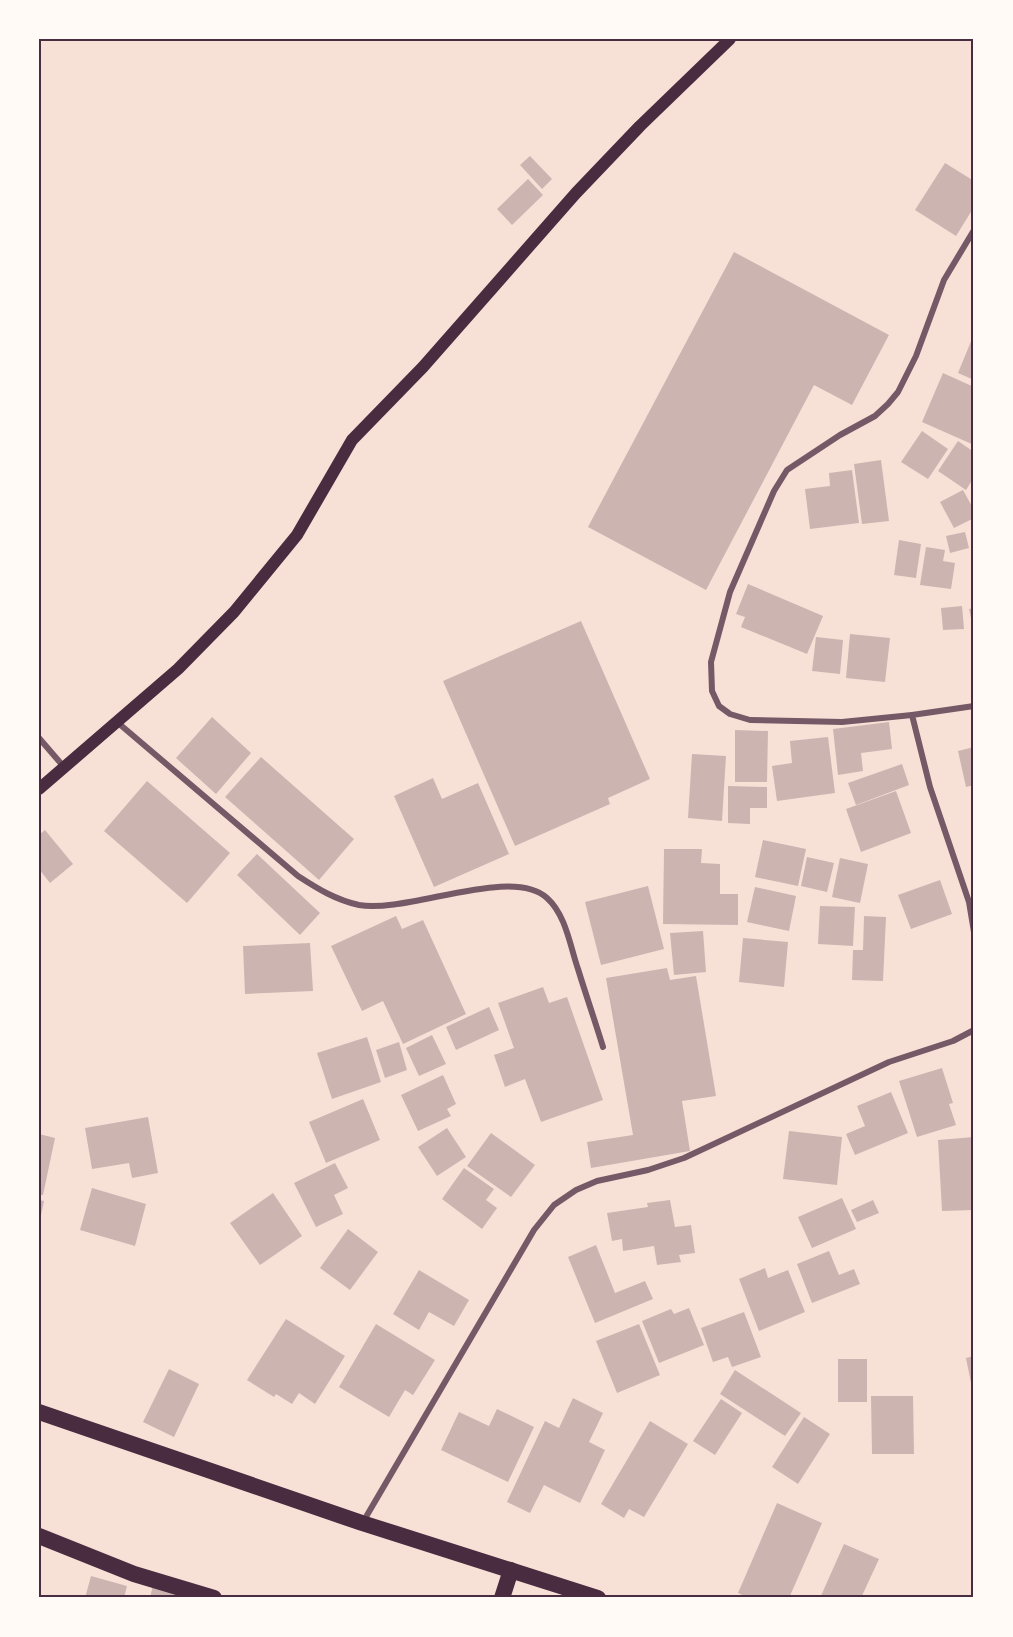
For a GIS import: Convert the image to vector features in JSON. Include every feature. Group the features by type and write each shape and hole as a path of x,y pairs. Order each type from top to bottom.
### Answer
{"highway":[{"path":"39,1412 362,1523 598,1598"},
{"path":"39,1536 134,1574 214,1598"},
{"path":"502,1598 511,1570"}],"main road":[{"path":"39,789 178,669 234,612 297,535 352,440 423,367 576,193 640,126 730,39"}],"street":[{"path":"974,230 944,280 916,356 898,392 875,416 840,435 787,470 774,492 730,592 711,662 712,691 719,706 730,714 750,720 842,722 974,706"},
{"path":"912,715 930,787 969,902 974,932"},
{"path":"117,722 298,876 327,895 361,906 410,903 486,887 529,889 547,897 561,917 603,1047"},
{"path":"39,738 65,768"},
{"path":"362,1523 534,1230 554,1205 576,1190 597,1181 648,1170 684,1158 889,1062 953,1041 974,1030"}],"building":[{"path":"530,156 552,179 542,189 520,165"},
{"path":"945,163 974,181 974,207 956,236 915,210"},
{"path":"528,179 543,195 512,225 497,209"},
{"path":"734,252 889,335 852,405 814,385 706,590 588,527"},
{"path":"974,334 974,380 958,373"},
{"path":"943,373 974,387 974,445 922,422"},
{"path":"922,431 948,449 928,479 901,462"},
{"path":"958,441 974,452 974,477 966,490 938,471"},
{"path":"881,460 889,521 862,524 854,464"},
{"path":"852,470 859,523 810,529 805,489 830,486 829,473"},
{"path":"963,490 974,510 974,518 954,528 940,502"},
{"path":"965,532 969,548 950,553 946,536"},
{"path":"899,540 921,544 916,578 894,575"},
{"path":"926,547 945,550 943,561 955,563 951,589 920,585"},
{"path":"748,584 823,616 807,654 741,627 745,617 736,614"},
{"path":"962,606 964,629 943,630 941,608"},
{"path":"974,608 974,626 973,627 969,609"},
{"path":"581,621 650,779 608,798 610,804 515,846 443,681"},
{"path":"850,634 890,638 885,682 846,678"},
{"path":"816,637 843,640 840,674 812,671"},
{"path":"212,717 251,753 216,794 176,758"},
{"path":"889,722 892,749 861,753 863,771 838,775 833,729"},
{"path":"735,730 768,731 767,782 735,782"},
{"path":"828,737 835,793 777,801 772,766 792,763 790,741"},
{"path":"974,747 974,785 966,787 958,751"},
{"path":"692,754 726,756 722,821 688,818"},
{"path":"261,757 354,839 319,880 225,797"},
{"path":"902,764 909,785 856,805 848,783"},
{"path":"433,778 442,799 478,783 509,854 434,887 394,796"},
{"path":"147,781 230,853 187,903 104,831"},
{"path":"728,786 767,787 767,808 750,808 750,824 728,823"},
{"path":"896,791 911,833 861,852 846,809"},
{"path":"45,830 73,864 50,883 39,869 39,835"},
{"path":"763,840 806,849 798,886 755,877"},
{"path":"664,849 702,849 701,863 720,864 720,894 738,894 738,925 663,924"},
{"path":"257,854 320,913 300,935 237,875"},
{"path":"807,857 834,863 827,892 801,886"},
{"path":"840,858 868,864 860,903 832,897"},
{"path":"940,880 952,914 911,929 898,895"},
{"path":"648,886 664,949 601,965 585,902"},
{"path":"755,887 796,896 789,931 747,922"},
{"path":"820,906 855,907 853,946 818,944"},
{"path":"396,916 402,929 423,920 466,1014 403,1044 383,1001 362,1011 331,946"},
{"path":"864,916 886,917 883,981 852,980 853,950 863,950"},
{"path":"703,931 706,972 674,975 670,933"},
{"path":"743,938 788,942 784,987 739,982"},
{"path":"310,943 313,991 245,994 243,946"},
{"path":"667,968 670,980 696,976 716,1096 682,1101 690,1151 591,1168 587,1142 633,1135 606,978"},
{"path":"543,987 549,1003 567,997 603,1100 541,1122 525,1079 505,1087 494,1055 514,1048 498,1003"},
{"path":"489,1007 499,1030 456,1050 446,1027"},
{"path":"432,1035 446,1064 419,1076 406,1048"},
{"path":"367,1037 381,1082 332,1099 317,1053"},
{"path":"399,1042 407,1070 385,1078 376,1050"},
{"path":"942,1068 953,1103 949,1104 956,1125 917,1137 899,1081"},
{"path":"443,1075 456,1104 447,1109 451,1116 418,1131 401,1095"},
{"path":"891,1092 908,1133 855,1155 846,1134 865,1126 857,1106"},
{"path":"363,1099 380,1140 326,1163 309,1122"},
{"path":"148,1117 158,1173 132,1178 129,1163 92,1169 85,1128"},
{"path":"447,1128 466,1157 437,1176 418,1147"},
{"path":"789,1131 842,1137 837,1185 783,1179"},
{"path":"491,1133 535,1165 511,1197 467,1166"},
{"path":"39,1134 55,1138 43,1195 39,1195"},
{"path":"974,1137 974,1210 942,1211 938,1140"},
{"path":"335,1163 348,1188 334,1195 343,1214 316,1227 294,1183"},
{"path":"464,1168 494,1189 486,1200 497,1208 482,1229 442,1199"},
{"path":"92,1188 146,1204 135,1246 80,1230"},
{"path":"273,1193 302,1236 260,1265 230,1223"},
{"path":"842,1198 856,1229 812,1248 798,1217"},
{"path":"39,1200 44,1201 40,1220 39,1220"},
{"path":"670,1200 675,1227 691,1225 695,1253 679,1255 681,1262 657,1265 654,1246 623,1251 622,1239 612,1241 607,1213 648,1207 647,1203"},
{"path":"873,1200 879,1213 857,1222 851,1210"},
{"path":"348,1229 378,1252 350,1290 320,1268"},
{"path":"596,1245 615,1293 645,1281 653,1299 595,1323 568,1257"},
{"path":"829,1251 839,1275 854,1269 860,1284 812,1303 797,1264"},
{"path":"765,1268 768,1278 788,1270 805,1312 759,1331 739,1279"},
{"path":"419,1270 469,1300 454,1326 429,1312 419,1330 393,1314"},
{"path":"689,1308 704,1345 659,1363 642,1321 671,1309 674,1314"},
{"path":"744,1312 761,1357 732,1367 728,1357 713,1362 701,1328"},
{"path":"286,1319 345,1356 315,1404 299,1393 292,1404 276,1394 274,1397 247,1380"},
{"path":"376,1324 435,1360 413,1395 405,1390 389,1417 339,1387"},
{"path":"639,1324 660,1375 617,1393 596,1341"},
{"path":"974,1356 974,1393 973,1393 966,1358"},
{"path":"838,1359 867,1359 867,1402 838,1402"},
{"path":"169,1369 199,1384 174,1437 143,1422"},
{"path":"735,1370 801,1413 785,1436 720,1394"},
{"path":"871,1396 913,1396 914,1454 872,1454"},
{"path":"573,1398 603,1413 589,1442 605,1450 580,1503 544,1485 530,1513 507,1502 545,1421 559,1428"},
{"path":"721,1399 742,1413 715,1455 693,1441"},
{"path":"497,1409 534,1427 508,1482 441,1450 459,1412 489,1426"},
{"path":"804,1417 830,1434 798,1484 772,1467"},
{"path":"650,1421 688,1444 644,1517 629,1509 624,1518 601,1504"},
{"path":"777,1503 822,1523 789,1598 749,1598 738,1593"},
{"path":"844,1544 879,1559 861,1598 820,1598"},
{"path":"971,1547 974,1547 974,1589 972,1589"},
{"path":"91,1576 127,1586 124,1598 85,1598"},
{"path":"153,1585 206,1598 150,1598"}]}
